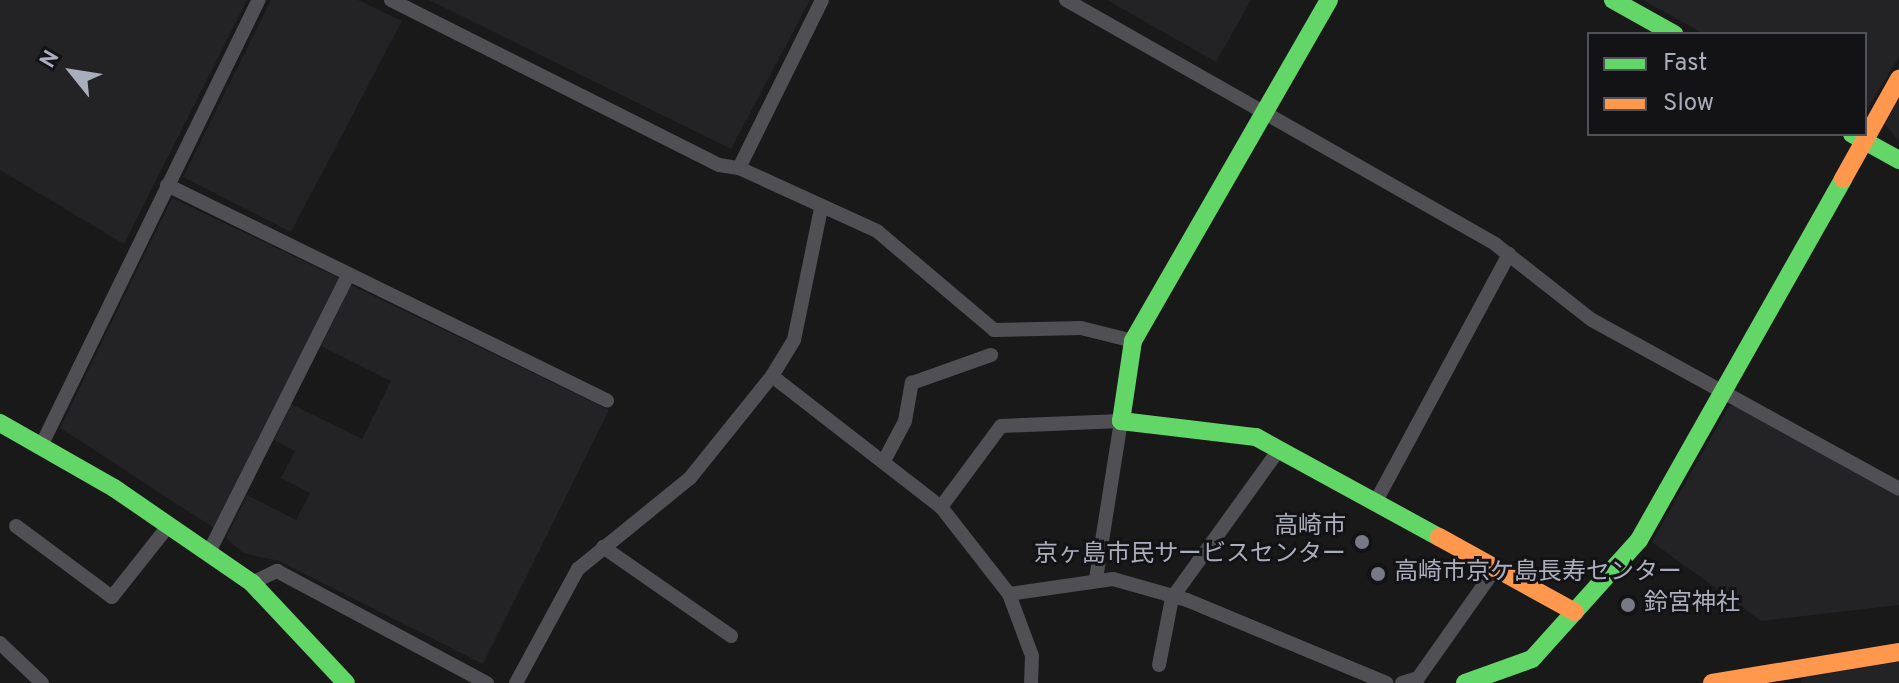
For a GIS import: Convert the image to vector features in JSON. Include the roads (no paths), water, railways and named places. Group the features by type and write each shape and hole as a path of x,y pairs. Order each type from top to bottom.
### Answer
{"street":[{"path":"42,444 259,0"},
{"path":"391,0 719,165 739,168 803,194 821,209 877,231 994,330 1081,328 1133,341"},
{"path":"739,168 822,0"},
{"path":"1066,0 1269,109 1509,254 1592,320 1725,390 1899,489"},
{"path":"1096,579 1133,341 1329,0"},
{"path":"1613,0 1670,32"},
{"path":"1867,125 1899,79"},
{"path":"1465,683 1532,659 1639,540 1725,390 1858,138 1899,160"},
{"path":"167,185 607,401"},
{"path":"516,683 578,569 690,478 772,376 794,340 821,209"},
{"path":"1375,503 1509,254"},
{"path":"209,552 349,274"},
{"path":"884,461 905,421 912,383 991,355"},
{"path":"772,376 941,507 1009,594 1032,656 1031,683"},
{"path":"941,507 1001,426 1121,421 1230,429 1278,451 1575,612"},
{"path":"0,423 42,444 169,525 252,583 346,683"},
{"path":"1159,665 1172,598 1278,451"},
{"path":"16,526 112,597 169,525"},
{"path":"603,547 731,636"},
{"path":"1402,683 1418,678 1496,568"},
{"path":"252,583 277,571 487,683"},
{"path":"1009,594 1096,579 1172,598 1386,683"},
{"path":"0,643 42,683"},
{"path":"1712,683 1779,680 1899,652"}],"place":[{"name":"高崎市 京ヶ島市民サービスセンター","path":"1362,542"},
{"name":"高崎市京ケ島長寿センター","path":"1378,574"},
{"name":"鈴宮神社","path":"1628,605"}]}
